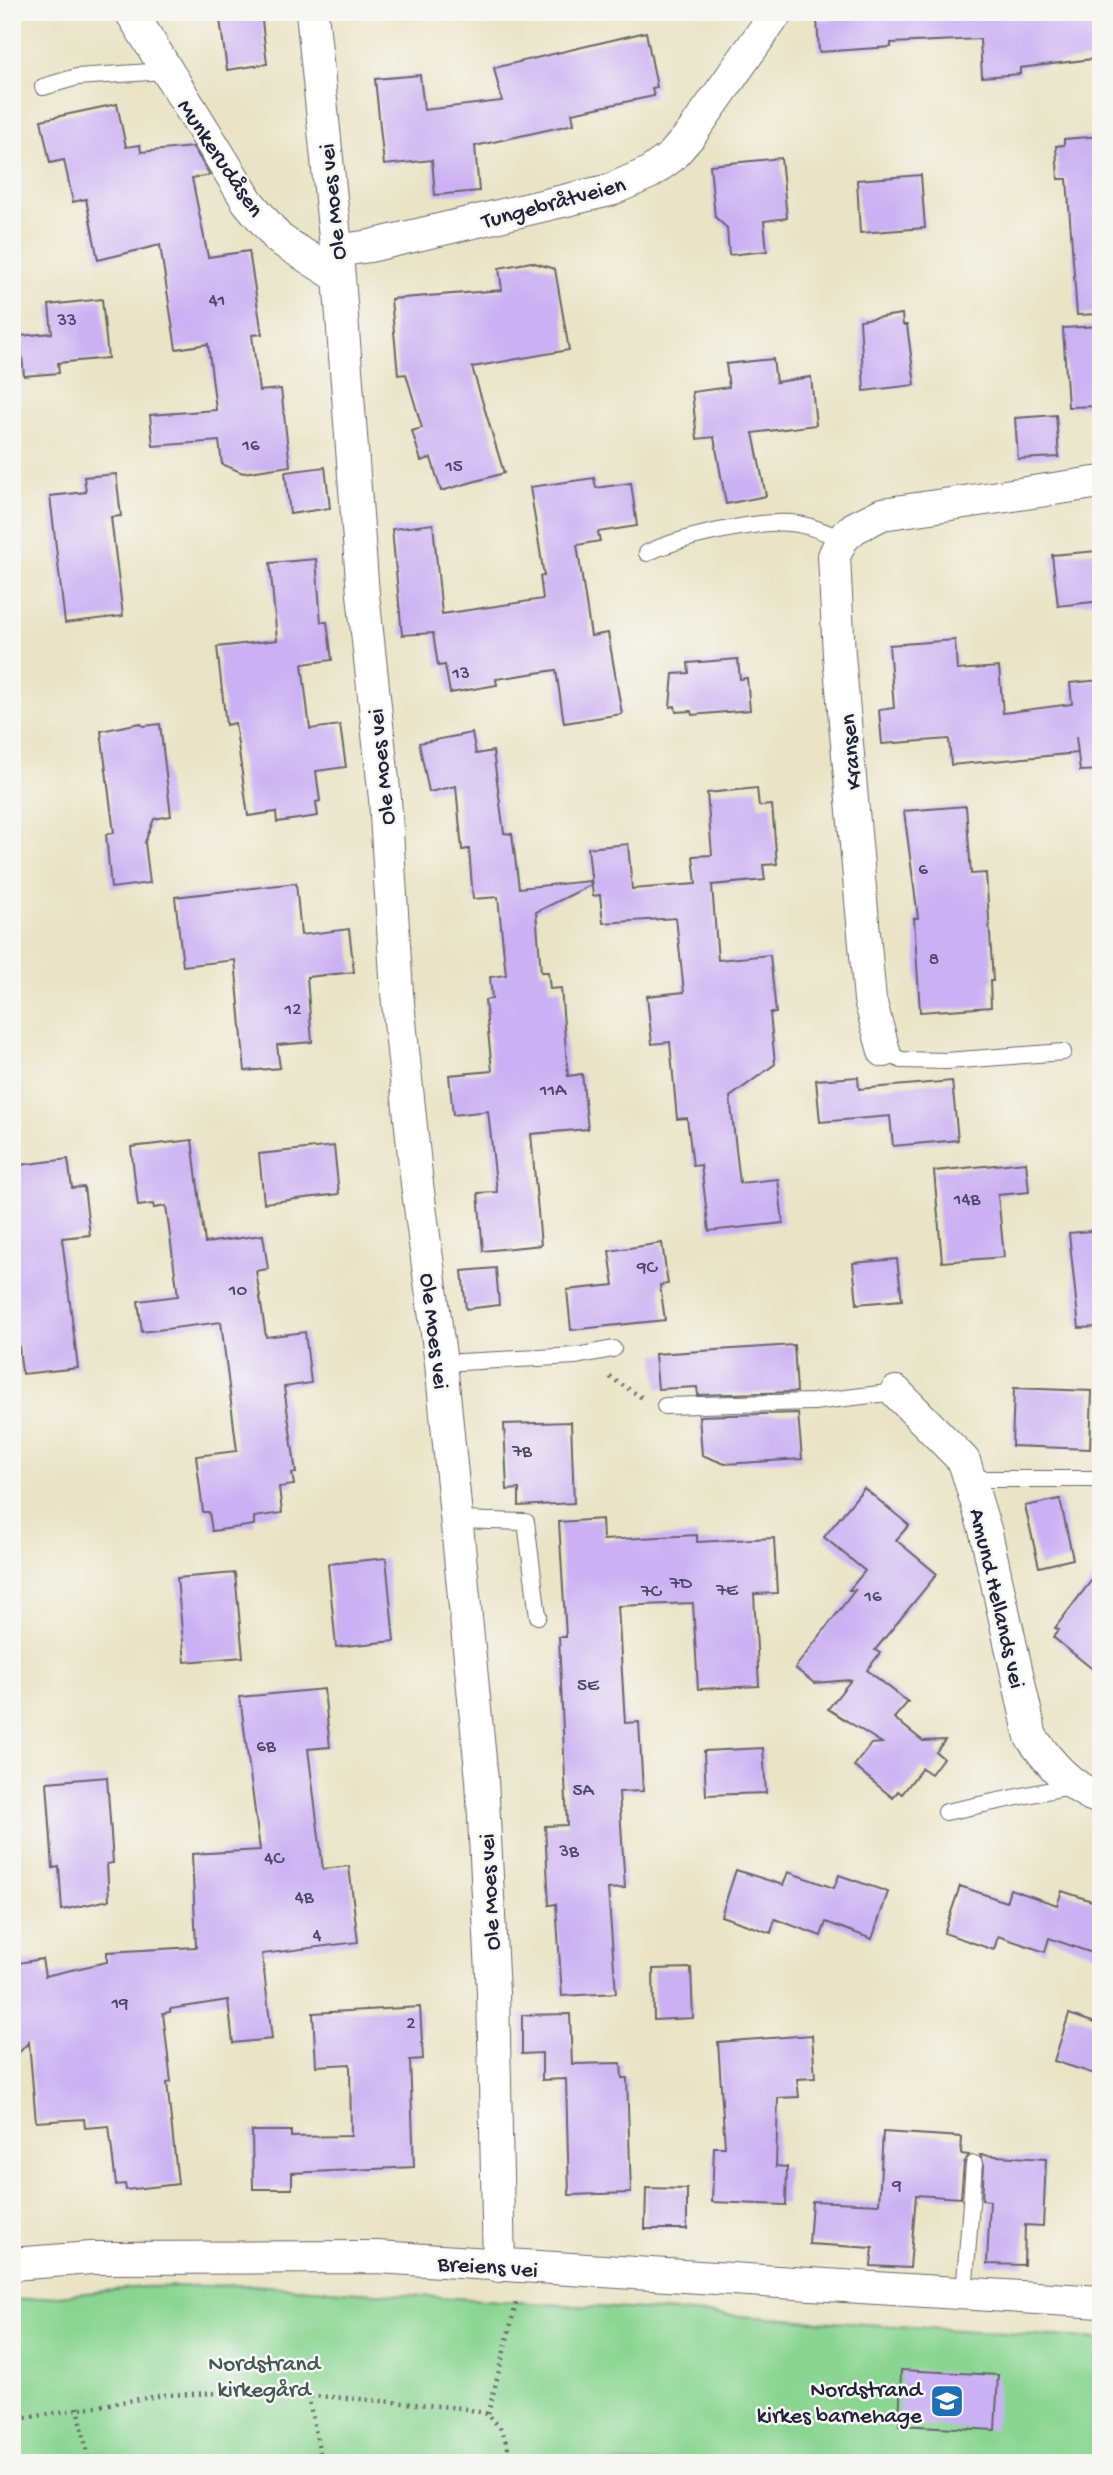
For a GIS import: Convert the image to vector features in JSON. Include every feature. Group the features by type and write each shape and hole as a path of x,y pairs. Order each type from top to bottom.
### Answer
{"street":[{"name":"Munkerudåsen","path":"131,12 248,202 288,246 337,264"},
{"name":"Ole Moes vei","path":"312,12 337,264 363,594 385,799 397,993 417,1184 441,1363 482,1780 493,2007 499,2266"},
{"name":"Tungebråtveien","path":"337,264 370,246 610,190 649,173 671,157 691,134 777,12"},
{"path":"842,540 853,528 881,514 1101,482"},
{"name":"Kransen","path":"842,540 834,556 839,655 870,1000 877,1034 884,1051"},
{"name":"Amund Hellands vei","path":"896,1392 958,1452 970,1479 986,1533 1031,1737 1050,1764 1088,1792"},
{"name":"Breiens vei","path":"12,2264 91,2258 377,2257 1101,2302"}],"lane":[{"path":"43,88 77,77 165,71"},
{"path":"647,553 670,542 788,523 817,528 842,540"},
{"name":"Kransen","path":"884,1051 901,1060 936,1061 1063,1052"},
{"path":"441,1363 576,1356 613,1349"},
{"path":"665,1406 813,1402 896,1392"},
{"path":"970,1479 1101,1479"},
{"path":"455,1520 526,1522 538,1616"},
{"path":"946,1812 1088,1792"},
{"path":"964,2294 974,2164"}],"path":[{"path":"576,1356 636,1395 665,1406"},
{"path":"488,2414 518,2291"},
{"path":"12,2420 78,2407 164,2395 243,2392 462,2408 488,2414 502,2430 513,2463"},
{"path":"308,2396 322,2463"},
{"path":"78,2407 89,2463"}],"green space":[{"name":"Nordstrand kirkegård","path":"250,2285 1101,2339 1101,2463 12,2463 12,2301 142,2287"}],"building":[{"path":"219,12 261,12 267,64 227,70"},
{"path":"846,12 1101,12 1101,49 1092,50 1092,59 1020,68 1020,74 982,77 980,39 891,43 891,47 819,52 817,20 846,18"},
{"path":"646,32 657,87 652,88 654,96 572,113 574,124 475,146 479,191 435,195 432,160 384,165 375,79 420,75 424,110 502,101 494,68"},
{"path":"117,104 126,147 140,145 141,152 193,147 210,175 192,178 208,257 249,251 262,334 252,335 259,391 281,389 290,466 243,473 222,464 219,441 153,446 150,415 216,410 208,344 176,349 160,245 98,260 86,199 73,202 64,160 50,163 41,120"},
{"path":"1101,136 1101,314 1077,315 1067,179 1058,179 1056,146 1064,145 1064,139"},
{"path":"781,158 787,218 764,221 767,251 729,255 727,228 715,217 710,165"},
{"path":"921,175 925,228 860,233 857,180"},
{"path":"531,262 555,269 569,350 472,367 504,473 441,491 431,458 421,461 412,431 422,428 406,374 398,375 391,299 502,290 499,268"},
{"path":"102,299 108,358 58,363 59,373 24,376 20,336 52,333 49,305"},
{"path":"902,314 903,325 907,325 915,385 864,391 860,320"},
{"path":"1101,326 1101,406 1068,407 1063,328"},
{"path":"773,359 776,382 811,377 816,425 753,433 766,496 726,504 714,437 697,439 692,392 729,387 726,364"},
{"path":"1056,415 1059,457 1018,459 1015,418"},
{"path":"325,467 330,508 290,514 285,472"},
{"path":"116,474 121,516 111,517 123,616 65,623 50,496 86,492 84,477"},
{"path":"594,478 596,488 631,483 637,526 598,532 600,541 577,545 591,636 608,633 622,714 564,723 556,670 496,679 497,685 450,693 445,665 438,666 433,633 402,635 392,529 433,524 442,614 543,599 540,576 544,576 530,487"},
{"path":"1097,551 1101,566 1101,601 1058,606 1052,555"},
{"path":"316,559 321,622 327,622 332,660 302,664 310,729 340,725 346,767 316,771 320,801 316,802 318,816 277,822 276,812 248,816 235,723 226,725 217,647 277,640 270,563"},
{"path":"955,640 957,670 999,667 1003,713 1072,704 1070,683 1101,680 1101,770 1080,771 1078,753 951,765 949,739 882,744 879,710 894,708 889,645"},
{"path":"738,659 740,679 747,678 750,710 692,715 691,711 676,712 675,706 670,707 673,674 689,673 688,663"},
{"path":"140,723 143,726 160,724 171,816 154,819 145,842 150,883 111,888 106,834 114,833 101,731"},
{"path":"472,733 476,754 493,751 504,833 512,834 519,888 590,881 591,885 536,912 541,972 548,972 550,989 561,988 568,1076 582,1074 588,1129 531,1134 541,1245 483,1251 478,1193 497,1192 488,1111 453,1115 449,1075 492,1071 485,1000 492,999 490,977 506,975 498,897 473,899 469,849 462,850 456,786 429,792 419,743"},
{"path":"757,788 759,806 772,805 777,864 763,865 765,880 712,885 718,960 770,955 776,1013 770,1013 775,1064 730,1097 740,1183 778,1179 783,1223 709,1231 701,1165 693,1166 687,1118 677,1119 670,1042 652,1044 647,996 684,992 676,918 603,923 600,895 593,896 588,848 628,844 632,889 696,884 693,856 712,855 707,793"},
{"path":"966,806 971,874 986,873 993,981 990,981 991,1007 920,1012 914,918 918,918 904,811"},
{"path":"296,883 301,935 349,929 354,972 307,977 312,1042 277,1045 280,1068 245,1071 235,960 183,966 175,897"},
{"path":"858,1077 859,1089 952,1081 958,1140 893,1146 890,1116 820,1122 816,1080"},
{"path":"192,1140 205,1243 263,1235 268,1269 256,1271 266,1337 305,1332 311,1383 284,1387 296,1473 292,1473 294,1485 279,1487 282,1513 254,1517 254,1525 212,1531 209,1512 203,1512 196,1456 237,1451 221,1322 142,1332 138,1301 178,1296 166,1206 138,1206 131,1147"},
{"path":"334,1146 339,1194 264,1203 259,1154"},
{"path":"68,1159 72,1188 84,1187 90,1235 62,1238 78,1368 22,1374 19,1346 12,1347 12,1166"},
{"path":"1026,1162 1029,1192 998,1195 1004,1257 942,1262 934,1171"},
{"path":"1101,1230 1101,1327 1079,1328 1069,1233"},
{"path":"662,1243 668,1284 660,1285 665,1320 571,1330 567,1290 614,1285 609,1251"},
{"path":"897,1259 902,1300 857,1304 853,1263"},
{"path":"496,1268 499,1305 466,1309 462,1271"},
{"path":"794,1345 797,1392 698,1395 697,1387 658,1389 655,1354"},
{"path":"1014,1388 1092,1391 1090,1449 1012,1446"},
{"path":"798,1413 802,1459 725,1464 702,1455 699,1416"},
{"path":"571,1422 574,1503 519,1506 519,1489 507,1490 504,1424"},
{"path":"864,1488 909,1525 896,1540 937,1574 875,1650 880,1653 867,1670 908,1702 894,1718 923,1741 945,1740 936,1752 943,1758 931,1774 922,1768 902,1794 898,1791 893,1798 854,1766 871,1744 882,1743 828,1709 851,1680 814,1683 795,1668 855,1590 849,1590 865,1571 824,1537"},
{"path":"1060,1499 1073,1559 1039,1567 1025,1506"},
{"path":"602,1519 603,1540 697,1535 697,1542 774,1538 777,1593 754,1594 759,1686 698,1689 693,1603 618,1606 625,1723 639,1722 643,1791 619,1792 625,1888 608,1889 616,1993 562,1996 556,1904 549,1905 545,1826 567,1825 559,1637 566,1637 559,1522"},
{"path":"386,1558 394,1641 336,1647 328,1564"},
{"path":"1101,1568 1101,1676 1053,1637 1059,1630 1055,1628"},
{"path":"235,1573 243,1657 185,1662 177,1578"},
{"path":"324,1689 330,1747 308,1749 323,1869 349,1866 358,1942 262,1954 272,2039 233,2043 228,2000 170,2009 170,2012 163,2013 171,2082 167,2083 178,2184 126,2190 125,2184 116,2185 109,2126 85,2128 84,2119 36,2122 29,2042 12,2060 12,1964 42,1959 45,1976 107,1962 107,1952 196,1947 192,1854 260,1850 240,1697"},
{"path":"763,1748 766,1793 706,1795 704,1751"},
{"path":"107,1777 113,1863 107,1864 109,1900 62,1910 59,1867 53,1868 47,1782"},
{"path":"736,1870 783,1885 788,1872 834,1888 839,1875 888,1892 872,1939 826,1922 821,1936 775,1919 771,1933 721,1916"},
{"path":"960,1886 1006,1902 1010,1889 1057,1905 1062,1891 1101,1904 1101,1956 1049,1938 1045,1952 998,1936 994,1950 944,1933"},
{"path":"691,1968 693,2018 654,2020 653,1969"},
{"path":"420,2007 423,2059 410,2060 414,2167 292,2173 292,2189 253,2189 252,2131 291,2131 291,2137 351,2136 350,2064 316,2066 313,2013"},
{"path":"570,2014 572,2064 621,2063 622,2078 627,2078 631,2193 569,2195 566,2079 542,2080 542,2053 522,2054 522,2015"},
{"path":"1069,2014 1101,2025 1101,2076 1054,2061"},
{"path":"812,2035 815,2078 797,2079 799,2097 778,2098 776,2166 787,2167 786,2205 712,2202 714,2147 725,2147 718,2042"},
{"path":"883,2132 962,2137 961,2154 969,2155 964,2163 961,2198 916,2195 910,2268 871,2266 873,2248 809,2244 812,2201 879,2204"},
{"path":"980,2155 1046,2159 1043,2226 1025,2225 1024,2265 987,2264 990,2201 982,2200 984,2165"},
{"path":"646,2188 687,2189 687,2229 645,2229"},
{"path":"901,2370 998,2375 995,2430 899,2425"}],"place":[{"name":"Nordstrand kirkes barnehage","path":"947,2401"}]}
